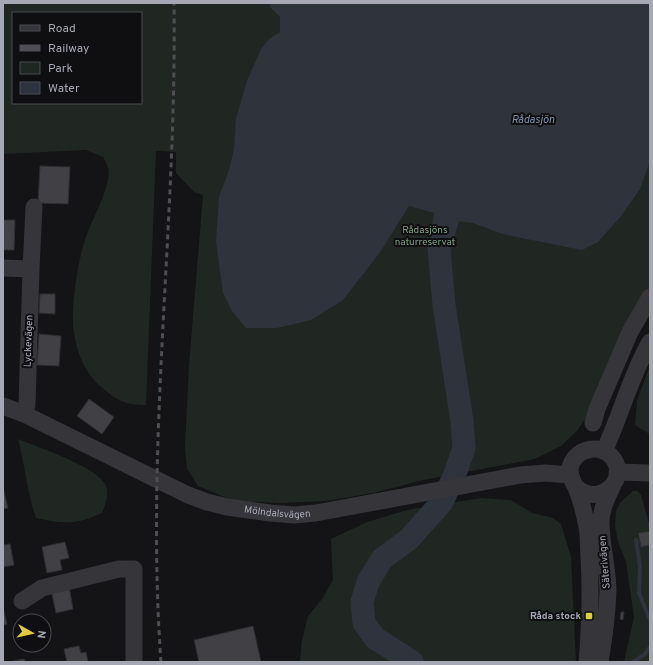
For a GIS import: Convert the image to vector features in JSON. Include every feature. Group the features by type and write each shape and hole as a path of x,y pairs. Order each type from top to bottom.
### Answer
{"street":[{"name":"Lyckevägen","path":"24,414 27,405 34,206"},
{"path":"3,268 31,269"},
{"path":"593,423 597,409 630,332 650,298"},
{"path":"604,451 617,425 632,380 650,342"},
{"name":"Mölndalsvägen","path":"3,406 24,414 188,495 227,507 294,514 335,510 484,480 526,474 545,473 574,482"},
{"path":"594,448 604,451 614,460 614,479 606,492 595,495 583,493 574,482 571,464 580,453 594,448"},
{"path":"614,479 650,473"},
{"name":"Säterivägen","path":"600,662 605,632 608,592 601,521 604,506 614,479"},
{"name":"Säterivägen","path":"574,482 587,523 590,584 586,662"},
{"path":"22,601 42,588 119,569 134,569 134,662"}],"green space":[{"name":"Rådasjöns naturreservat","path":"3,3 650,3 650,303 596,403 577,431 561,446 535,459 423,480 373,493 326,501 280,503 234,501 198,486 187,469 185,447 189,365 203,195 194,192 176,173 176,152 156,151 146,405 126,403 106,391 90,375 82,362 74,333 74,298 83,246 101,202 108,175 108,168 103,157 86,150 3,154"},
{"path":"650,365 650,432 648,433 635,425 637,401"},
{"path":"18,439 83,466 103,481 107,489 107,499 102,513 85,520 70,522 36,518 30,498"},
{"path":"633,491 638,491 641,495 650,527 650,531 638,533 641,547 650,545 650,662 624,662 634,617 626,562 618,542 615,526 616,511 620,503"},
{"path":"481,498 511,500 532,513 553,518 561,524 571,557 576,662 300,662 302,640 308,616 322,599 333,580 331,539 367,522 407,510"}],"water":[{"name":"Rådasjön","path":"270,3 650,3 650,161 640,189 621,216 598,242 582,250 502,234 473,223 457,221 448,250 429,248 434,213 409,206 381,251 343,300 311,320 277,328 246,328 232,311 223,293 216,241 219,197 229,170 234,149 236,118 247,81 261,49 269,39 280,32 280,17 270,7"}],"building":[{"path":"40,166 70,167 68,204 38,203"},
{"path":"3,220 15,220 14,250 3,250"},
{"path":"40,294 55,294 55,314 39,313"},
{"path":"39,334 61,336 59,366 37,365"},
{"path":"89,399 114,417 102,434 77,416"},
{"path":"3,487 8,508 3,509"},
{"path":"650,531 650,545 641,547 638,533"},
{"path":"65,542 69,558 60,560 62,570 47,573 42,547"},
{"path":"10,544 14,565 3,567 3,545"},
{"path":"69,586 73,609 56,613 51,589"},
{"path":"3,607 7,624 3,625"},
{"path":"621,612 624,612 623,620 620,619"},
{"path":"253,626 261,662 199,662 194,640"},
{"path":"79,646 81,653 86,652 88,662 67,662 64,649"},
{"path":"24,659 25,662 8,662"}],"waterway":[{"path":"412,662 375,638 364,623 362,602 368,582 382,559 409,539 442,502 455,474 464,448 462,421 444,305 439,249 448,218"},
{"path":"636,540 640,567 639,593 650,620"},
{"path":"633,662 645,654 650,647"}],"railway":[{"path":"161,662 157,580 157,497 159,415 174,85 174,3"}],"place":[{"name":"Råda stock","path":"589,616"}]}
